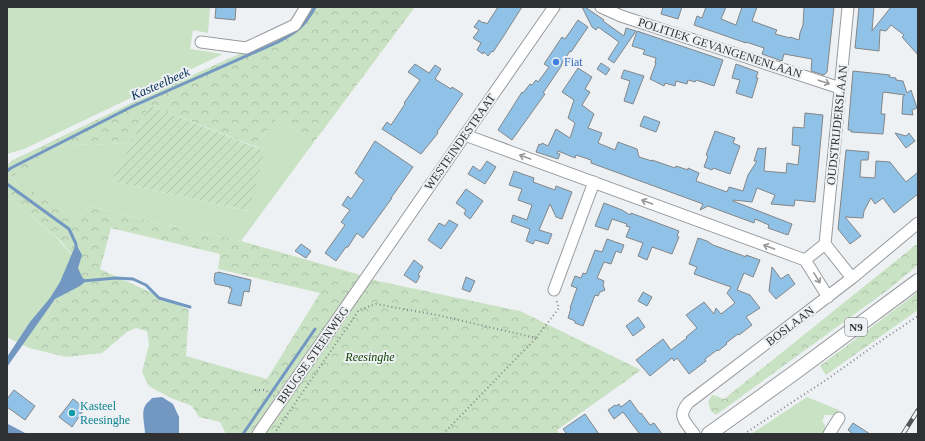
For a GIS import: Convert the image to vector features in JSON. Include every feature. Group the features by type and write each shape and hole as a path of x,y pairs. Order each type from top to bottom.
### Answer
{"main road":[{"name":"N9","path":"709,434 918,281"}],"street":[{"path":"201,42 246,48 295,25 306,7"},
{"name":"WESTEINDESTRAAT","path":"367,276 554,7"},
{"name":"POLITIEK GEVANGENENLAAN","path":"601,7 621,16 840,88"},
{"name":"OUDSTRIJDERSLAAN","path":"825,244 848,7"},
{"path":"465,135 805,260 828,297"},
{"path":"554,290 594,182"},
{"name":"BOSLAAN","path":"694,434 683,418 682,413 688,403 828,297 918,223"},
{"path":"805,260 825,244 852,278"},
{"name":"BRUGSE STEENWEG","path":"258,434 367,276"},
{"path":"829,434 839,418"}],"path":[{"path":"443,434 536,338 559,308 554,290"},
{"path":"274,434 359,310 376,304 437,315 536,338"},
{"path":"744,434 826,380 918,316"},
{"path":"254,390 265,390 272,395"}],"green space":[{"path":"7,7 210,7 208,33 193,30 190,49 223,54 24,149 7,154"},
{"name":"Reesinghe","path":"311,7 415,7 314,142 278,118 254,146 149,105 131,144 75,144 60,147 44,159 11,177 75,219 90,206 123,215 241,241 378,281 520,311 641,370 557,430 559,434 226,434 220,422 199,417 192,406 171,398 149,386 142,372 149,345 147,331 136,328 127,332 102,353 66,357 29,348 78,262 61,241 7,196 7,165 11,161 125,106 230,58 288,34","holes":["111,228 220,254 218,269 320,293 267,379 186,356 189,310 100,269"]},
{"path":"149,105 265,151 249,211 111,181 131,144"},
{"path":"278,118 314,142 241,241 123,215 90,206 75,219 11,177 44,159 60,147 75,144 131,144 111,181 248,211 265,151 254,146"},
{"path":"7,196 57,238 78,262 29,348 7,337"},
{"path":"918,243 918,265 889,289 716,415 711,411 708,402 712,395 724,399"},
{"path":"918,292 918,310 826,375 820,366"},
{"path":"807,397 839,410 835,414 825,415 822,421 825,425 825,431 823,434 751,434"}],"water":[{"path":"76,244 82,255 78,268 82,277 86,281 80,286 55,299 7,367 7,357 30,322 50,298 60,282"},
{"path":"162,397 173,404 179,417 179,434 145,434 143,416 145,406 152,398"},
{"path":"7,423 8,424 27,434 7,434"}],"building":[{"path":"216,7 236,7 235,20 215,18"},
{"path":"498,7 522,7 493,52 492,51 488,56 484,52 483,54 477,50 481,43 473,38 479,30 474,27 479,20 487,24"},
{"path":"582,7 585,7 604,20 603,21 624,36 626,28 636,31 614,63 608,59 619,42 598,27 596,30 592,27"},
{"path":"663,7 682,7 678,19 661,14"},
{"path":"706,7 726,7 721,19 736,25 742,7 757,7 752,21 777,30 775,34 799,40 803,25 804,7 834,7 827,72 824,75 811,71 812,59 784,54 782,61 762,54 764,48 694,25 697,16 702,18"},
{"path":"859,7 874,7 872,31 891,7 918,7 918,55 902,37 904,35 891,25 886,31 880,30 879,51 855,48"},
{"path":"578,20 588,27 571,52 570,51 543,93 545,94 512,140 498,130 522,92 523,93 530,84 532,85 536,80 538,82 549,67 544,64 562,37 565,39"},
{"path":"637,31 723,60 714,86 696,80 695,82 688,80 687,84 676,81 675,86 665,83 664,86 650,79 656,63 656,58 643,54 645,50 632,46"},
{"path":"601,63 610,69 606,75 597,69"},
{"path":"415,64 429,73 435,65 441,69 435,79 451,89 452,87 463,94 437,132 438,133 421,154 382,129 387,122 391,125 420,80 408,72"},
{"path":"736,64 758,72 756,78 758,78 752,98 736,93 740,80 732,78"},
{"path":"578,68 592,77 585,89 590,92 582,105 594,114 588,128 602,133 598,143 615,150 618,142 637,149 639,157 675,168 676,166 688,170 688,168 699,173 696,181 727,192 729,187 743,191 748,175 757,161 754,161 758,148 765,149 766,147 764,171 786,173 787,163 798,165 800,146 792,145 793,127 804,128 805,113 823,115 815,202 795,200 794,206 771,204 775,195 757,188 752,202 733,200 792,224 788,235 768,228 769,225 755,219 754,223 708,206 700,210 703,204 591,163 591,160 576,155 575,158 558,151 557,153 560,154 558,159 536,152 539,144 541,145 542,143 548,146 556,129 570,138 575,123 568,118 574,100 562,92"},
{"path":"624,70 644,76 633,104 624,101 630,81 621,78"},
{"path":"853,71 890,75 889,77 903,81 907,93 911,90 917,108 912,110 913,115 902,114 903,96 905,95 883,92 881,114 885,114 883,134 851,132 851,130 848,130"},
{"path":"644,116 660,122 656,132 640,126"},
{"path":"715,131 735,138 733,143 740,146 730,174 713,168 712,170 704,167 708,156 706,155"},
{"path":"895,133 906,136 909,133 915,141 906,148"},
{"path":"375,141 413,167 363,238 357,233 336,261 325,253 345,225 341,222 350,210 342,205 348,196 351,199 364,180 355,173"},
{"path":"846,150 869,152 868,160 861,160 860,177 875,178 876,161 890,162 906,182 918,172 918,194 894,213 883,198 875,204 871,198 864,211 863,218 845,217 861,236 850,244 838,229"},
{"path":"487,161 496,167 485,184 468,174 473,166 480,171"},
{"path":"514,171 534,178 533,182 555,190 556,186 572,192 562,219 556,217 550,204 539,230 552,234 548,244 535,240 533,244 526,241 530,229 511,222 513,215 527,220 532,205 518,200 522,189 509,185"},
{"path":"466,189 483,201 470,219 464,214 466,210 456,203"},
{"path":"604,203 630,215 631,213 679,231 677,236 679,237 672,254 652,247 647,260 638,256 643,243 626,237 630,227 626,226 627,224 612,219 608,230 595,226"},
{"path":"449,220 458,225 441,249 428,240 439,223 445,226"},
{"path":"698,238 746,257 746,255 760,260 753,277 744,273 737,290 750,295 760,308 746,317 752,325 705,359 706,361 689,374 677,358 674,361 672,358 650,376 636,360 663,339 671,350 687,338 686,337 697,328 686,315 704,302 714,314 716,308 721,314 735,303 727,293 731,287 694,274 697,267 689,264"},
{"path":"607,239 624,245 621,253 616,251 611,264 604,262 597,278 604,281 603,285 605,290 600,292 598,296 595,295 583,326 568,318 577,288 571,286 575,276 581,278 583,273 586,274 595,250 602,252"},
{"path":"301,244 311,251 306,258 295,251"},
{"path":"414,260 423,267 418,275 420,276 416,283 404,275"},
{"path":"772,267 781,279 788,274 795,284 776,299 769,291"},
{"path":"218,272 251,280 249,292 244,291 241,306 228,303 232,288 215,284 215,273"},
{"path":"466,277 475,281 470,292 462,289"},
{"path":"643,292 652,297 647,306 638,301"},
{"path":"638,317 645,327 633,336 626,326"},
{"path":"14,390 35,406 25,420 7,407 7,399"},
{"name":"Kasteel Reesinghe","path":"73,399 85,408 72,427 59,417"},
{"path":"630,400 650,425 654,423 662,434 638,434 639,433 623,412 614,419 608,410 619,404 621,407"},
{"path":"585,414 599,434 567,434 563,429"},
{"path":"853,423 870,434 853,434 848,430"}],"waterway":[{"name":"Kasteelbeek","path":"7,171 131,107 278,42 300,28 315,7"},
{"name":"Kasteelbeek","path":"7,184 69,229 76,247"},
{"name":"Kasteelbeek","path":"82,281 116,278 133,279 146,285 159,298 190,307"},
{"name":"Kasteelbeek","path":"243,434 315,329"}],"railway":[{"path":"903,434 918,410"}],"place":[{"name":"Fiat","path":"556,62"},
{"name":"Kasteel Reesinghe","path":"72,413"}]}
